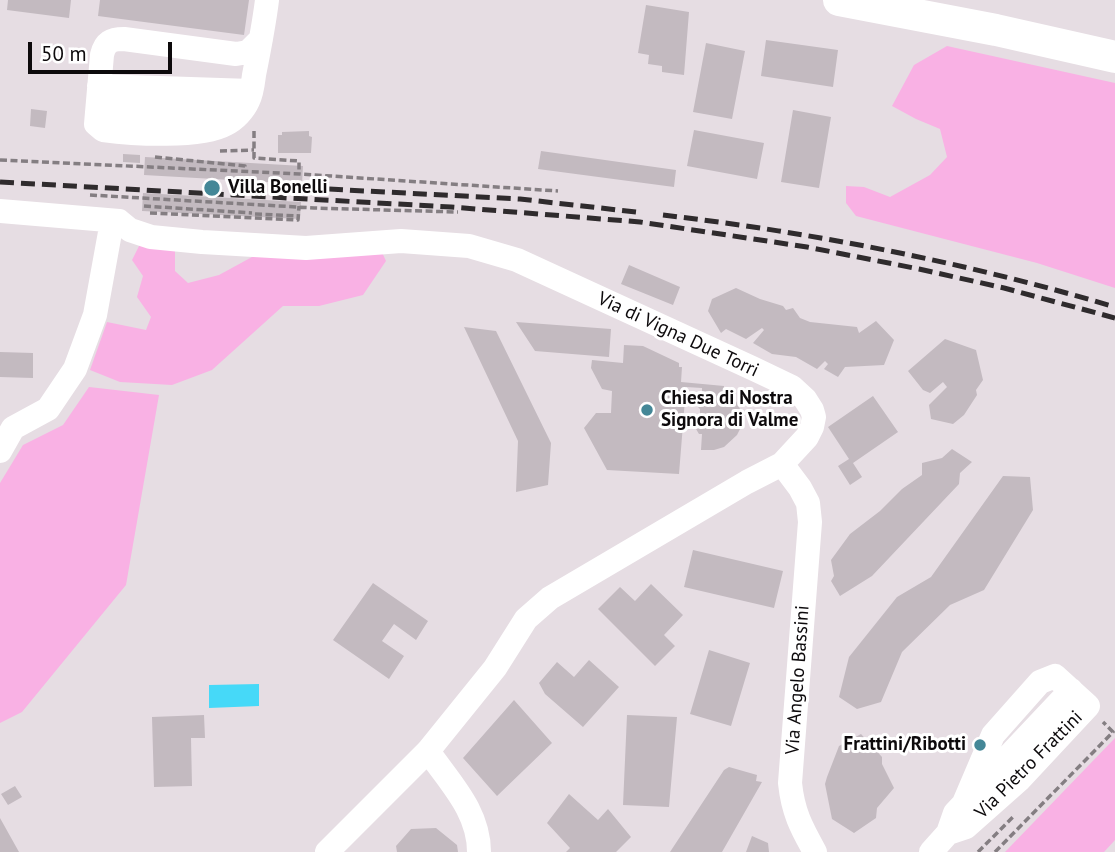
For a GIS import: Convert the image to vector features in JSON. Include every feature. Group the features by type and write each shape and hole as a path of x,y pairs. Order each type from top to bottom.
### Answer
{"main road":[{"path":"839,0 996,30 1115,57"}],"street":[{"path":"261,38 248,52 236,54 135,40 112,40 103,48 96,124 103,130 200,132 234,120 249,96 261,38 267,0"},
{"path":"98,98 249,96"},
{"name":"Via di Vigna Due Torri","path":"0,211 118,221 130,230 151,237 202,242 306,248 401,242 469,246 517,260 792,387 812,410 814,417 807,437 782,464 550,598 526,619 495,668 428,751 327,852"},
{"path":"0,451 13,428 48,409 75,369 95,314 111,227 118,221"},
{"name":"Via Angelo Bassini","path":"782,464 808,502 810,522 790,783 792,805 815,852"},
{"name":"Via Pietro Frattini","path":"930,852 948,833 955,813 964,803 1080,698"},
{"name":"Via Pietro Frattini","path":"948,833 966,827 1020,780 1080,698"},
{"path":"428,751 469,809 476,826 479,852"}],"path":[{"path":"215,151 254,150"},
{"path":"175,153 148,155 245,166 244,171"},
{"path":"254,158 299,160 299,174"},
{"path":"0,160 299,174 558,191"},
{"path":"82,194 458,212"},
{"path":"253,204 253,215"},
{"path":"144,206 253,215"},
{"path":"118,221 140,212 298,216 299,206"},
{"path":"995,852 1114,731 1080,698"}],"shaded area":[{"path":"947,46 1115,83 1115,288 1037,263 856,216 846,203 846,186 864,187 890,197 930,175 947,157 940,129 892,106 914,65"},
{"path":"139,246 175,247 175,271 188,283 219,275 252,257 380,248 386,261 363,295 319,306 283,306 212,370 172,385 120,382 90,370 107,322 146,330 151,317 137,297 143,276 132,260"},
{"path":"89,387 159,395 126,585 22,712 0,723 0,483 23,445 63,425"},
{"path":"1115,738 1115,840 1104,852 1005,852"}],"water":[{"path":"259,684 259,706 209,708 209,685"}],"building":[{"path":"8,0 71,0 69,18 7,10"},
{"path":"100,0 249,0 244,35 98,16"},
{"path":"646,5 689,12 684,75 662,72 662,66 648,64 649,55 638,53"},
{"path":"766,40 838,50 833,87 761,76"},
{"path":"706,43 745,51 732,119 693,112"},
{"path":"31,109 47,111 45,128 30,126"},
{"path":"793,110 831,117 819,188 781,182"},
{"path":"694,130 764,143 757,179 687,166"},
{"path":"309,131 309,136 312,137 311,153 278,153 278,135 282,135 282,132"},
{"path":"541,151 676,170 674,187 538,169"},
{"path":"123,154 140,155 140,163 123,162"},
{"path":"145,157 303,166 302,184 144,175"},
{"path":"143,193 301,202 300,219 142,211"},
{"path":"629,265 680,287 673,305 621,284"},
{"path":"736,288 783,306 786,310 793,308 800,318 810,322 857,327 859,333 876,321 894,340 884,365 845,367 838,377 824,369 828,364 825,361 817,369 796,357 772,354 753,343 764,330 762,328 746,339 726,329 721,333 708,311 712,299"},
{"path":"516,322 611,329 609,357 535,351"},
{"path":"464,327 496,331 551,443 548,485 516,492 518,441"},
{"path":"945,339 976,350 983,380 964,415 953,424 931,419 929,405 947,387 943,382 930,393 923,390 908,371"},
{"name":"Chiesa di Nostra Signora di Valme","path":"624,345 643,346 679,363 679,367 682,367 681,382 724,386 724,390 730,392 741,411 741,427 737,435 724,447 701,450 702,434 696,429 700,426 696,420 700,417 700,409 697,406 701,400 697,397 702,394 702,388 686,387 679,474 607,470 584,428 596,413 611,413 612,391 602,389 591,368 592,360 623,363"},
{"path":"0,352 33,353 33,378 0,377"},
{"path":"873,396 898,432 853,463 862,477 850,485 838,466 849,459 828,427"},
{"path":"952,449 972,462 960,473 959,484 872,576 840,596 831,581 834,576 831,560 850,534 922,475 922,463 942,458"},
{"path":"1003,476 1030,477 1033,510 984,590 950,605 902,652 881,702 857,709 839,697 849,657 897,597 931,577"},
{"path":"693,550 783,571 774,608 684,587"},
{"path":"373,583 428,621 416,640 394,624 382,641 404,656 389,679 333,640"},
{"path":"651,584 683,615 664,635 675,646 655,666 598,609 620,587 635,601"},
{"path":"709,650 750,663 731,726 690,714"},
{"path":"589,660 619,687 583,727 545,694 539,683 557,662 574,677"},
{"path":"514,700 552,743 497,796 463,758"},
{"path":"204,715 205,738 191,738 192,786 154,787 152,717"},
{"path":"627,715 677,717 669,807 623,805"},
{"path":"861,734 882,757 882,764 894,788 877,808 876,818 854,833 832,819 825,784 839,746"},
{"path":"729,767 757,775 756,781 762,782 722,852 670,852 724,770"},
{"path":"15,786 22,797 8,805 1,794"},
{"path":"569,794 598,820 608,809 631,837 616,852 566,852 570,848 547,823"},
{"path":"0,818 19,852 0,852"},
{"path":"436,828 457,845 458,852 397,852 396,846 411,829"},
{"path":"752,836 768,843 769,852 746,852"}],"railway":[{"path":"0,182 451,207 640,222 807,247 919,269 1004,288 1115,318"},
{"path":"308,188 520,199 636,212"},
{"path":"663,215 778,231 891,251 948,263 1115,307"}],"place":[{"name":"Villa Bonelli","path":"212,188"},
{"name":"Chiesa di Nostra Signora di Valme","path":"647,410"},
{"name":"Frattini/Ribotti","path":"980,745"}]}
